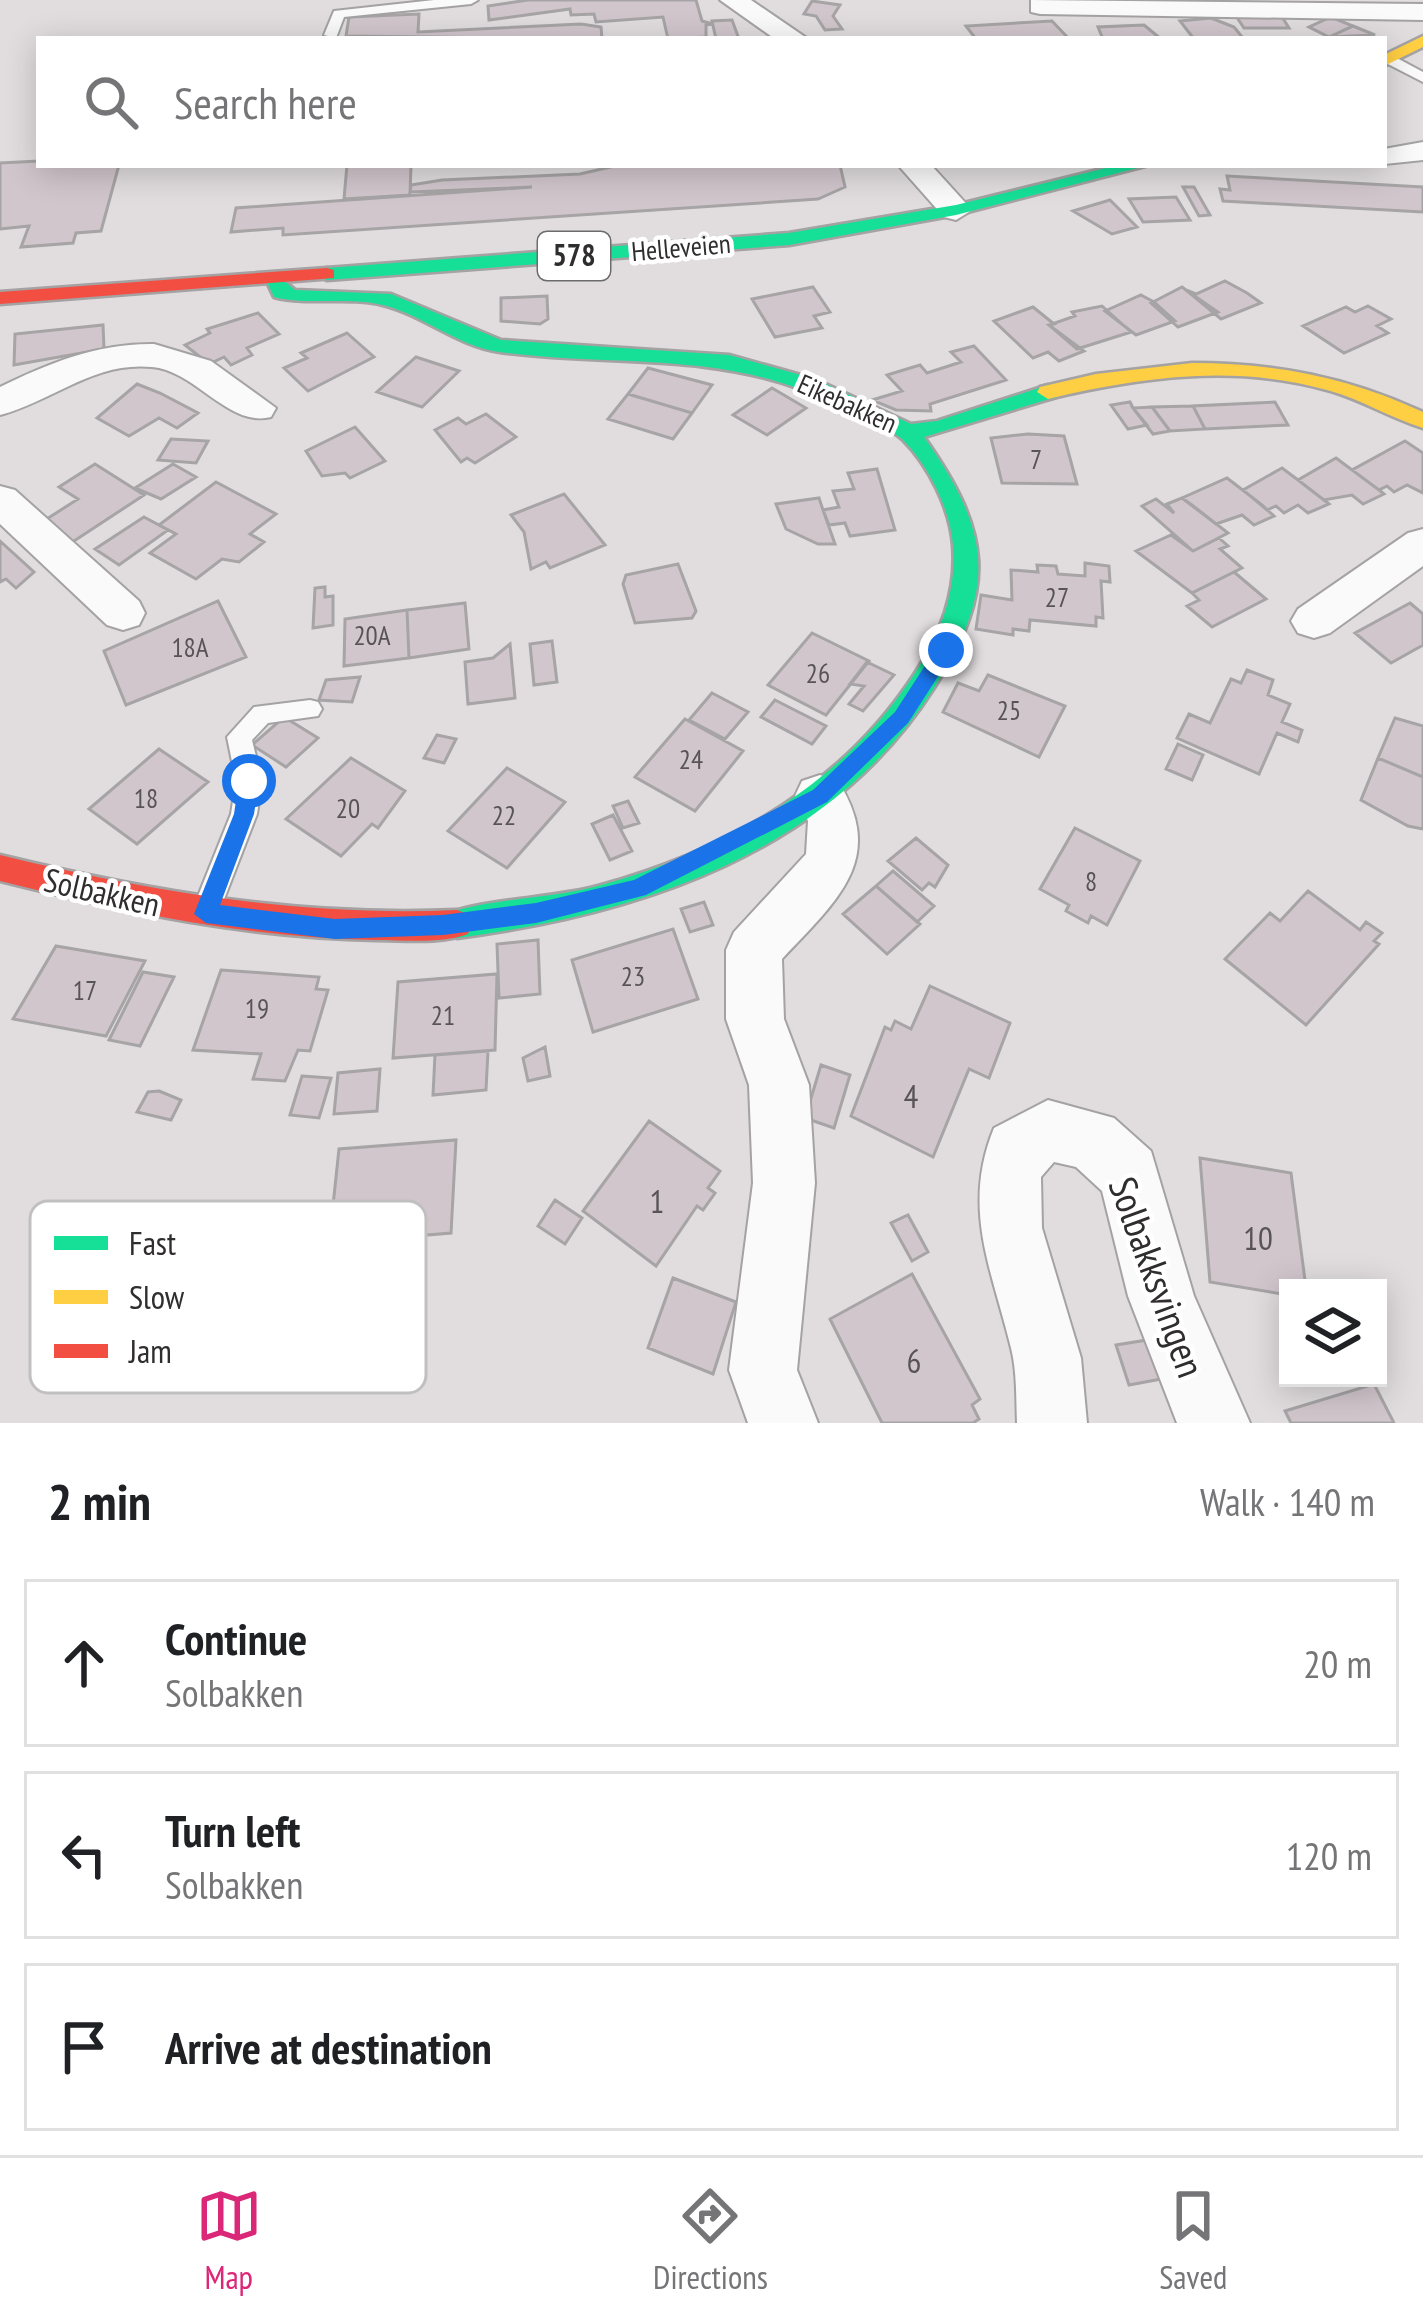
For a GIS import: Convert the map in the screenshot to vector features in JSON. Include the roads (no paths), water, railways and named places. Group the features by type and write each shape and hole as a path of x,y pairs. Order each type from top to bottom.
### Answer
{"street":[{"path":"733,0 789,36"},
{"path":"1040,6 1423,12"},
{"path":"1387,59 1423,41"},
{"path":"1387,158 1423,152"},
{"path":"917,168 956,211"},
{"name":"Helleveien","path":"0,298 789,239 956,211 1128,168"},
{"name":"Eikebakken","path":"276,280 281,293 298,298 357,296 398,302 464,336 497,346 678,354 760,367 910,433 1071,384 1129,370 1168,369 1238,368 1328,381 1397,404 1423,421"},
{"path":"0,403 67,368 137,356 173,358 257,408"},
{"name":"Solbakken","path":"0,868 114,899 335,929 443,925 536,913 638,889 820,796 902,717 946,650 968,581 961,519 910,433"},
{"path":"0,500 123,613"},
{"path":"1314,621 1423,544"},
{"path":"783,1423 763,1370 784,1183 778,1084 755,1019 754,950 825,872 839,844 838,816 820,796"},
{"name":"Solbakksvingen","path":"1052,1423 1046,1352 1015,1263 1005,1185 1016,1150 1048,1130 1092,1140 1129,1173 1161,1295 1192,1381 1215,1423"}],"lane":[{"path":"331,35 339,14 471,0"},
{"path":"448,4 451,22"},
{"path":"1387,60 1423,78"},
{"name":"Solbakken","path":"206,914 244,814 249,781 239,737 262,714 310,709"}]}
